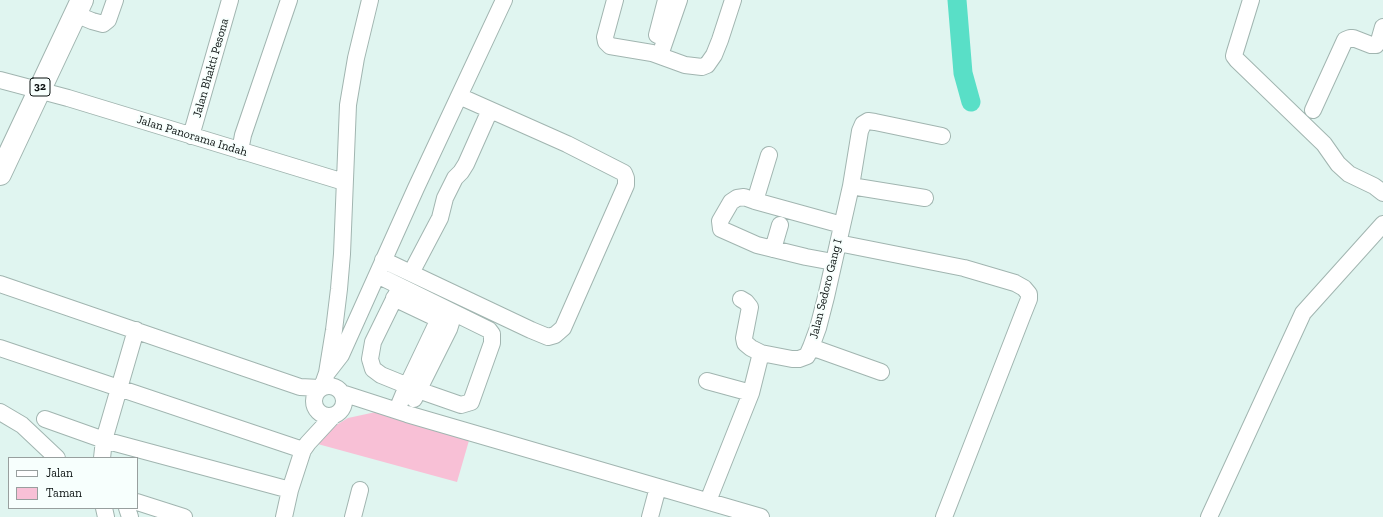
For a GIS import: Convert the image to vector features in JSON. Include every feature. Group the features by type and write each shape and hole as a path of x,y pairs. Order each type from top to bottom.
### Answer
{"highway":[{"name":"32","path":"0,174 79,7"}],"street":[{"path":"79,7 92,21 103,24 108,20 115,0"},
{"name":"Jalan Bhakti Pesona","path":"191,136 230,0"},
{"path":"240,151 243,135 289,0"},
{"path":"323,383 334,330 342,254 348,105 356,58 370,0"},
{"path":"284,517 290,490 305,447 315,408 314,396 342,355 376,275 504,0"},
{"path":"615,0 605,37 606,42 610,46 656,54 685,64 702,67 706,65 714,55 733,0"},
{"path":"656,54 666,0"},
{"path":"656,54 679,0"},
{"path":"1251,0 1234,56 1324,144 1338,164 1349,174 1374,186 1383,193"},
{"path":"1313,110 1345,40 1354,38 1370,45 1376,45 1379,41 1383,27"},
{"name":"Jalan Panorama Indah","path":"0,80 39,90 344,182"},
{"path":"383,260 530,330 548,337 555,335 564,328 626,185 626,178 624,174 567,144 459,96"},
{"path":"411,273 440,218 445,198 455,178 466,164 490,110"},
{"name":"Jalan Sedoro Gang I","path":"761,353 792,359 799,359 807,356 822,312 852,186 860,131 863,124 866,122 875,122 942,136"},
{"path":"755,201 769,155"},
{"path":"852,186 925,198"},
{"path":"833,262 757,245 721,229 720,221 731,202 744,197 842,224"},
{"path":"773,249 780,224"},
{"path":"1209,517 1303,313 1383,224"},
{"path":"838,243 964,268 1015,283 1024,288 1029,294 1029,299 944,517"},
{"path":"376,275 397,292 437,320 413,388"},
{"path":"0,284 135,335"},
{"path":"397,292 454,314 489,330 492,334 492,343 471,402 461,405 380,375 373,369 370,359 373,342 397,292"},
{"path":"0,294 300,387 323,383 340,392 396,410 761,517"},
{"path":"708,501 751,394 761,353 750,348 745,343 744,338 750,307 741,298"},
{"path":"274,378 315,408 323,416 396,410 413,388 449,329 454,314"},
{"path":"305,447 344,404 340,392 342,355 334,330"},
{"path":"102,457 104,440 135,335"},
{"path":"811,347 881,372"},
{"path":"0,348 305,447"},
{"path":"707,380 751,394"},
{"path":"0,412 18,422 56,457"},
{"path":"45,419 104,440 290,490"},
{"path":"650,517 658,487"},
{"path":"353,517 360,490"},
{"path":"138,502 184,517"}],"green space":[{"path":"385,410 470,437 457,482 314,443 323,433 348,418"}],"waterway":[{"path":"957,0 963,73 971,102"}]}
